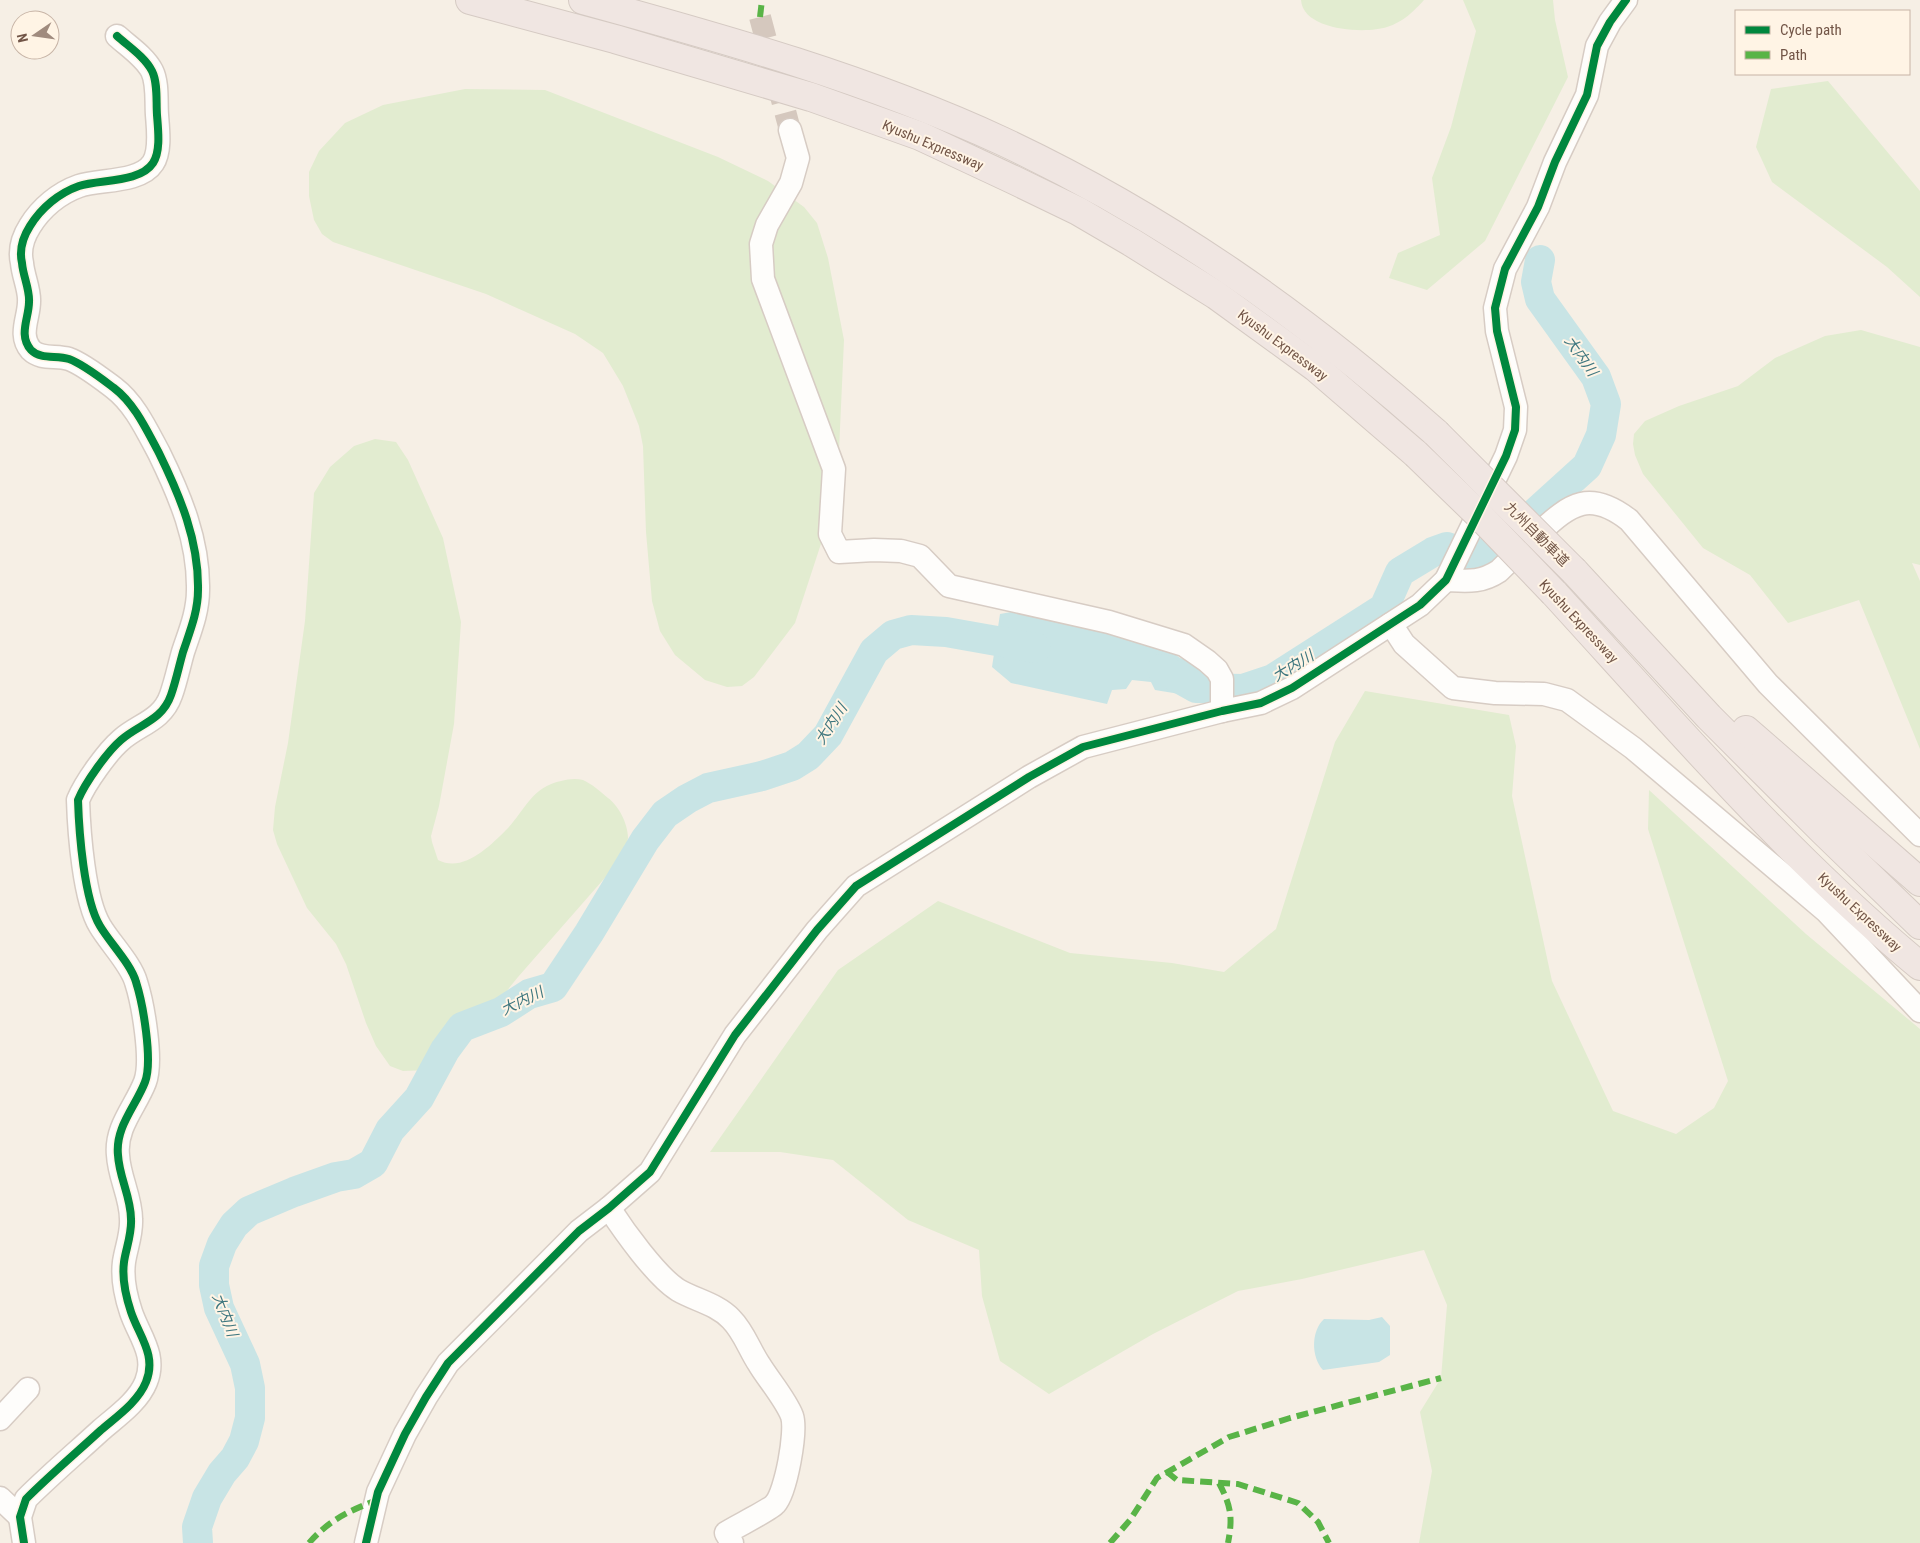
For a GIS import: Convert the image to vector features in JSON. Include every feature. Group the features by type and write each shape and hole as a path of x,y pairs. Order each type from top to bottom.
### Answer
{"highway":[{"name":"Kyushu Expressway","path":"470,0 615,39 811,97 920,136 1078,211 1216,295 1315,367 1416,454 1479,515 1554,593 1795,852 1882,934 1920,966"},
{"name":"九州自動車道","path":"583,0 817,68 910,102 1001,141 1086,183 1171,232 1274,301 1378,381 1436,433 1602,601"},
{"path":"1602,601 1920,882"},
{"path":"1602,601 1709,717 1920,925"}],"street":[{"path":"366,1543 378,1492 405,1434 448,1363 579,1231 650,1172 735,1035 817,930 856,886 1029,777 1083,747 1222,711 1261,703 1292,688 1420,604 1446,580 1506,456 1515,430 1516,406 1497,331 1495,308 1505,269 1538,207 1555,162 1587,95 1597,46 1610,22 1626,0"},
{"path":"24,1543 20,1517 26,1499 124,1410 146,1382 150,1360 144,1340 131,1313 125,1282 124,1263 131,1221 129,1200 117,1152 119,1135 146,1081 147,1061 144,1013 136,980 100,926 93,912 87,882 78,800 82,790 122,738 155,718 167,705 194,623 198,591 197,567 189,525 180,499 150,437 126,400 117,390 77,363 67,358 40,355 31,349 24,331 29,302 21,260 22,246 25,235 38,213 61,194 79,186 130,177 143,172 155,162 158,152 153,72 117,36"},
{"path":"790,130 798,158 791,183 767,224 761,244 764,279 834,469 830,534 839,552 901,551 920,556 949,586 1109,622 1184,645 1217,670 1222,680 1222,711"},
{"path":"1446,580 1472,581 1488,578 1499,571 1567,508 1590,503 1608,506 1629,520 1768,684 1920,835"},
{"path":"1391,624 1404,644 1453,688 1495,693 1544,694 1567,700 1633,748 1826,911 1920,1011"},
{"path":"609,1208 664,1279 678,1290 719,1309 731,1318 742,1332 758,1363 791,1414 794,1429 783,1488 775,1504 726,1533 732,1543"},
{"path":"0,1419 28,1389"},
{"path":"0,1498 20,1517"}],"green space":[{"path":"1301,0 1424,0 1403,19 1387,27 1351,30 1324,24 1312,18 1304,10"},
{"path":"1463,0 1553,0 1555,20 1568,77 1485,241 1427,290 1389,278 1398,253 1440,235 1432,178 1451,127 1476,31"},
{"path":"1828,81 1920,191 1920,297 1887,267 1772,182 1756,147 1771,89"},
{"path":"465,89 545,90 718,157 768,181 804,207 817,223 828,258 844,340 837,495 795,623 754,677 742,686 727,687 705,680 675,655 660,631 652,601 646,532 643,446 639,426 623,386 603,353 575,334 486,294 333,242 322,234 314,220 309,196 309,172 319,151 345,123 383,105"},
{"path":"1861,330 1920,347 1920,565 1912,563 1920,581 1920,749 1859,600 1788,623 1750,575 1703,548 1643,474 1635,455 1633,444 1634,434 1645,421 1679,406 1738,386 1775,358 1825,336"},
{"path":"375,439 396,442 408,460 443,538 461,622 454,724 439,806 431,836 438,860 447,863 457,863 475,856 492,844 513,823 535,794 551,784 569,779 580,779 586,782 612,801 622,816 628,833 624,856 518,977 450,1061 442,1067 429,1070 403,1071 390,1066 376,1046 346,964 336,944 307,908 277,844 273,830 275,807 288,743 305,621 314,493 330,467 354,446"},
{"path":"1365,691 1509,715 1516,746 1512,796 1552,981 1613,1111 1676,1134 1714,1108 1728,1081 1648,829 1649,790 1806,934 1920,1029 1920,1543 1419,1543 1432,1471 1420,1412 1441,1378 1447,1305 1424,1250 1302,1279 1238,1291 1153,1334 1049,1394 1000,1361 982,1296 979,1250 908,1220 833,1160 780,1152 710,1152 838,970 938,901 1070,953 1172,963 1224,972 1276,929 1335,742"}],"water":[{"path":"1028,609 1155,639 1180,658 1198,662 1207,669 1199,683 1198,697 1155,690 1151,682 1132,680 1126,689 1112,690 1107,704 1011,683 992,667 1000,614"},
{"path":"1382,1317 1390,1326 1390,1355 1379,1362 1323,1370 1316,1358 1314,1344 1317,1330 1324,1319 1369,1320"}],"waterway":[{"name":"大内川","path":"1162,669 1196,688 1243,689 1273,679 1384,608 1400,572 1433,552 1447,547 1470,556 1493,551 1587,466 1601,435 1606,404 1596,377 1540,299 1536,282 1540,260"},
{"name":"大内川","path":"198,1543 197,1527 207,1498 222,1473 235,1458 244,1441 250,1418 250,1388 245,1364 219,1308 214,1285 214,1266 222,1244 234,1225 249,1211 336,1177 354,1174 373,1163 390,1130 419,1098 445,1050 462,1027 501,1012 529,994 553,987 589,933 645,840 665,814 708,788 762,776 792,766 808,756 828,735 874,651 893,635 911,630 946,632 1036,648"}],"tunnel":[{"path":"760,17 790,130"}],"marked path":[{"path":"760,17 762,0"},
{"path":"1110,1543 1130,1520 1157,1478 1229,1437 1290,1418 1441,1378"},
{"path":"1167,1472 1177,1480 1238,1484 1298,1503 1318,1522 1329,1543"},
{"path":"1219,1483 1230,1512 1228,1543"},
{"path":"309,1543 332,1522 357,1508 377,1500"}],"cycle path":[{"path":"366,1543 378,1492 405,1434 448,1363 579,1231 650,1172 735,1035 817,930 856,886 1029,777 1083,747 1222,711 1261,703 1292,688 1420,605 1446,580 1506,456 1515,430 1516,407 1497,331 1495,308 1505,269 1538,207 1555,162 1587,95 1597,46 1610,22 1626,0"},
{"path":"24,1543 20,1517 26,1499 132,1403 146,1382 149,1372 146,1346 131,1312 125,1287 124,1262 130,1236 131,1219 118,1155 118,1145 123,1126 145,1082 148,1047 136,982 125,961 100,926 90,900 81,847 78,800 91,777 115,745 156,716 167,704 173,690 198,598 195,554 187,519 159,453 134,410 121,394 86,368 69,359 39,355 31,350 25,338 29,297 21,258 21,248 25,235 34,219 51,202 64,193 79,186 139,174 147,169 156,158 158,133 154,76 145,61 117,36"}]}
